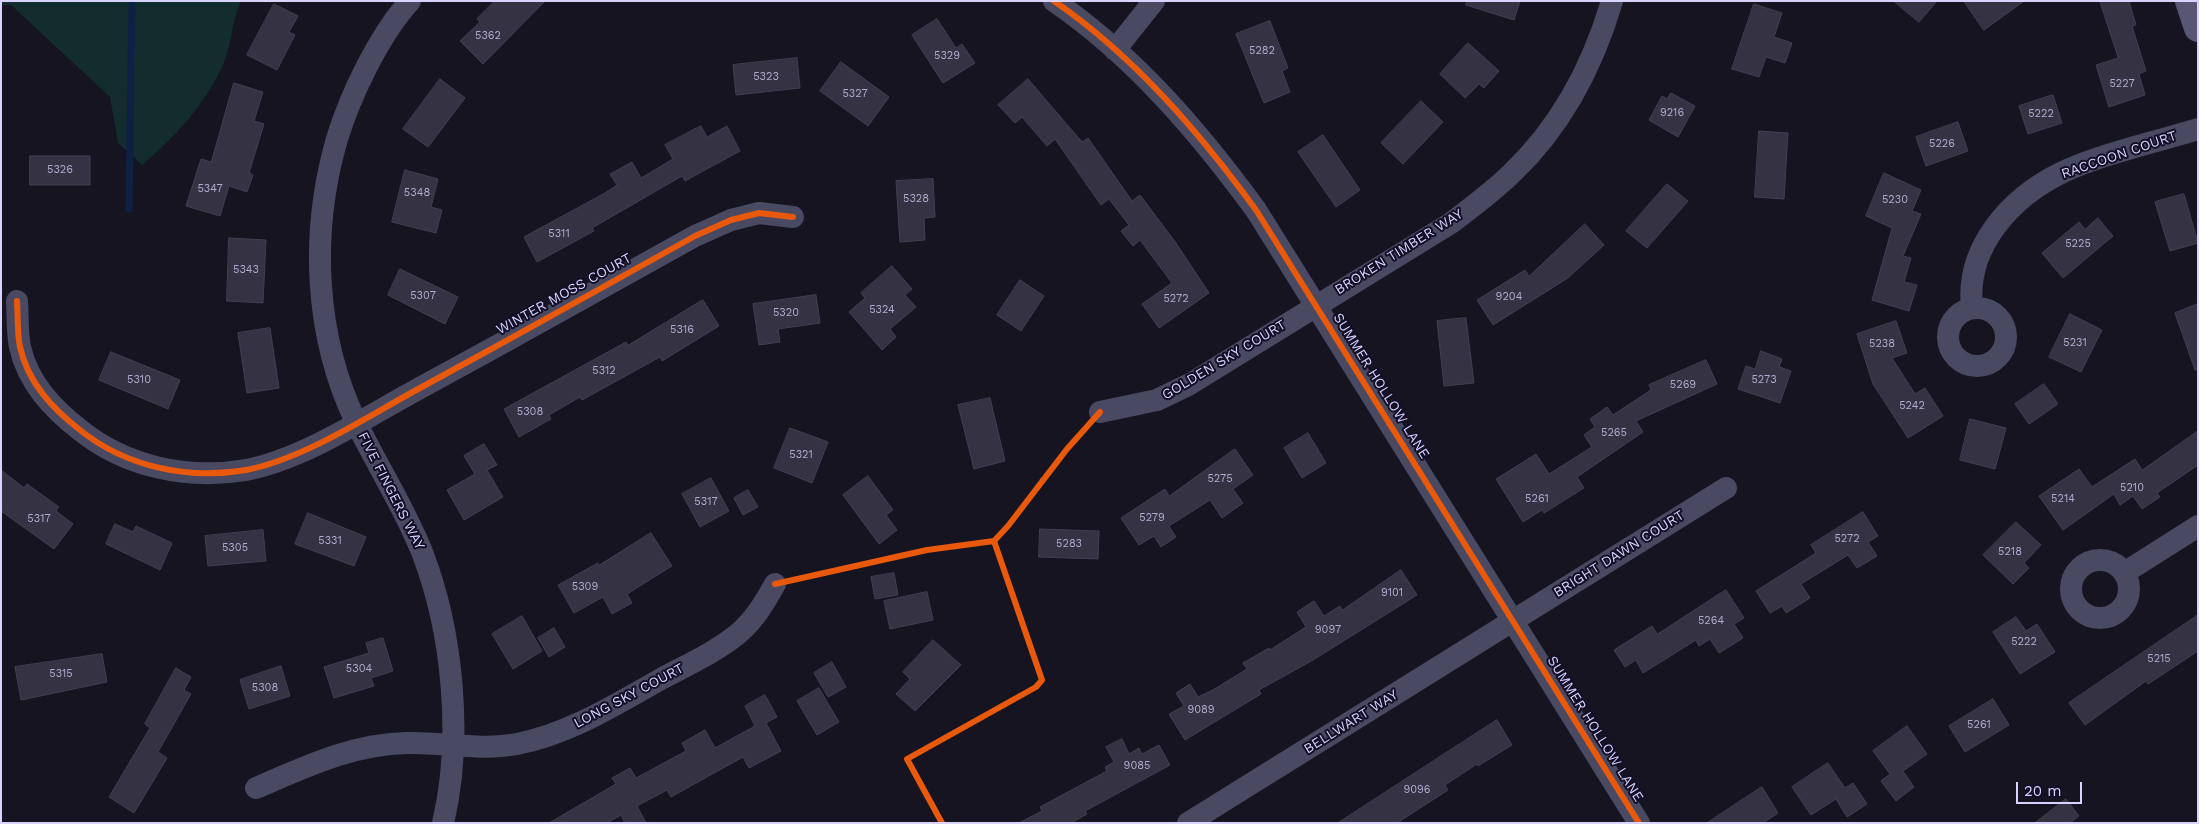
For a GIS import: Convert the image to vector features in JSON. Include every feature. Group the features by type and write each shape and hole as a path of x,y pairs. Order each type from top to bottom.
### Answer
{"street":[{"name":"FIVE FINGERS WAY","path":"410,1 402,10 370,60 345,113 328,171 319,235 320,287 328,335 339,376 356,423 402,507 423,554 447,652 452,697 452,747 449,795 443,823"},
{"name":"SUMMER HOLLOW LANE","path":"1054,1 1115,50 1166,99 1225,167 1256,210 1639,823"},
{"path":"1115,50 1154,1"},
{"name":"BROKEN TIMBER WAY","path":"1315,305 1450,223 1513,173 1539,144 1564,110 1583,75 1601,35 1612,1"},
{"path":"2189,1 2198,28"},
{"name":"RACCOON COURT","path":"1972,308 1970,291 1974,267 1984,243 1998,223 2022,198 2065,171 2198,129"},
{"name":"WINTER MOSS COURT","path":"18,301 20,346 27,367 43,396 65,418 92,440 121,457 174,470 208,473 245,470 275,463 356,423 695,236 731,220 759,213 793,217"},
{"name":"GOLDEN SKY COURT","path":"1100,412 1157,400 1182,388 1315,305"},
{"name":"BRIGHT DAWN COURT","path":"1513,620 1726,488"},
{"path":"2124,573 2198,526"},
{"name":"LONG SKY COURT","path":"256,788 329,756 369,745 408,743 452,747 514,745 545,738 579,724 717,648 740,632 760,611 775,584"},
{"name":"BELLWART WAY","path":"1188,823 1513,620"}],"path":[{"path":"775,584 927,550 994,541 1008,526 1066,449 1100,412"},
{"path":"942,823 906,759 1036,687 1042,680 994,541"}],"green space":[{"path":"1,1 241,1 235,17 225,59 215,81 197,108 177,132 142,165 118,143 110,97 11,5 1,5"}],"building":[{"path":"495,1 545,1 483,64 460,41 480,22 477,19"},
{"path":"1467,1 1520,1 1514,20 1466,5"},
{"path":"1894,1 1937,1 1919,22"},
{"path":"1964,1 2024,1 1984,30"},
{"path":"2100,1 2129,1 2136,25 2132,26 2146,71 2139,74 2145,95 2109,107 2096,65 2118,58"},
{"path":"274,4 298,16 289,32 295,35 277,70 247,55"},
{"path":"1754,4 1782,13 1774,37 1792,43 1785,63 1766,57 1759,77 1732,69"},
{"path":"937,19 956,48 962,44 975,63 943,83 912,35"},
{"path":"1270,21 1288,68 1282,71 1290,92 1264,103 1236,34"},
{"path":"1468,43 1499,71 1484,88 1479,84 1465,98 1440,74"},
{"path":"797,58 800,88 736,95 733,65"},
{"path":"841,62 889,97 868,126 820,91"},
{"path":"440,79 465,98 428,147 403,129"},
{"path":"1028,79 1082,142 1088,138 1132,201 1140,195 1176,243 1209,293 1159,328 1142,304 1172,283 1140,240 1133,246 1121,231 1129,225 1109,199 1101,205 1055,139 1047,146 1022,117 1015,123 998,105"},
{"path":"234,83 263,92 254,121 264,124 249,173 253,175 247,192 229,186 220,216 186,206 201,159 211,162"},
{"path":"1671,93 1695,106 1678,137 1649,120 1662,96 1667,99"},
{"path":"2053,95 2062,123 2028,134 2019,106"},
{"path":"1421,101 1443,122 1403,164 1381,143"},
{"path":"1958,122 1968,151 1926,166 1916,137"},
{"path":"701,126 707,137 727,126 740,151 685,181 682,176 592,228 594,231 537,262 524,237 617,185 610,174 632,162 641,178 673,159 665,145"},
{"path":"1759,131 1788,133 1784,199 1755,197"},
{"path":"1323,135 1360,190 1336,207 1298,152"},
{"path":"30,156 90,156 90,185 30,185"},
{"path":"405,170 438,179 431,207 442,210 436,233 392,222"},
{"path":"1884,173 1921,190 1912,211 1921,214 1903,256 1911,258 1904,282 1917,285 1909,311 1872,300 1892,228 1866,216"},
{"path":"933,179 935,217 924,218 925,240 900,242 896,181"},
{"path":"1667,184 1688,201 1647,248 1626,231"},
{"path":"2184,194 2198,243 2170,251 2155,202"},
{"path":"2098,218 2113,236 2063,278 2042,253 2079,222 2085,229"},
{"path":"1585,224 1604,245 1568,278 1493,325 1477,300 1525,270 1529,276"},
{"path":"229,238 266,240 263,303 227,301"},
{"path":"892,266 912,289 905,295 916,307 890,329 896,337 882,350 849,312 865,298 861,293"},
{"path":"400,269 458,297 445,324 388,295"},
{"path":"1020,280 1044,296 1021,331 997,315"},
{"path":"816,295 820,323 778,329 780,342 759,345 753,304"},
{"path":"703,300 719,326 662,361 660,357 582,400 580,397 549,415 551,419 519,437 504,409 626,342 628,345"},
{"path":"2198,304 2198,370 2195,370 2175,313"},
{"path":"2070,314 2102,330 2081,372 2049,357"},
{"path":"1466,318 1474,383 1444,386 1437,321"},
{"path":"1896,321 1907,353 1892,358 1915,394 1925,388 1943,416 1908,438 1873,384 1857,334"},
{"path":"270,328 279,388 247,393 238,333"},
{"path":"1761,351 1782,359 1779,367 1791,371 1780,403 1738,389 1746,366 1755,369"},
{"path":"111,352 180,380 168,409 99,380"},
{"path":"1706,360 1717,384 1636,421 1643,432 1577,477 1584,488 1544,513 1542,510 1523,522 1496,479 1536,454 1549,474 1592,447 1584,435 1595,427 1590,419 1607,407 1613,415 1651,390 1649,385"},
{"path":"2044,384 2058,404 2029,424 2015,404"},
{"path":"990,398 1005,461 974,469 958,405"},
{"path":"1970,419 2006,428 1995,469 1960,460"},
{"path":"790,428 828,442 812,483 774,468"},
{"path":"2198,431 2198,465 2157,493 2160,497 2142,509 2133,496 2120,505 2114,494 2063,530 2039,496 2079,469 2092,487 2135,459 2142,470"},
{"path":"1308,433 1326,463 1302,478 1284,448"},
{"path":"484,444 497,465 487,470 503,497 464,520 447,490 475,474 464,456"},
{"path":"1235,449 1253,475 1233,489 1243,503 1222,518 1210,500 1169,526 1176,537 1161,547 1154,536 1139,545 1121,518 1165,489 1169,496"},
{"path":"1,470 24,488 27,484 59,507 56,511 73,524 54,549 1,511"},
{"path":"868,476 893,510 886,515 897,530 879,544 843,495"},
{"path":"711,478 729,511 700,527 682,494"},
{"path":"748,490 758,507 743,515 734,498"},
{"path":"1863,512 1878,536 1868,542 1877,556 1857,568 1848,555 1801,584 1810,598 1786,613 1782,606 1770,613 1756,591 1816,553 1811,545"},
{"path":"308,513 366,537 354,566 295,544"},
{"path":"2016,522 2041,545 2024,563 2029,568 2013,584 1983,555"},
{"path":"115,524 133,532 136,526 172,543 160,570 106,544"},
{"path":"1040,529 1099,531 1098,559 1039,557"},
{"path":"263,530 266,561 208,566 205,536"},
{"path":"651,533 672,566 627,594 632,603 612,614 603,597 574,613 558,585 598,563 599,565"},
{"path":"1401,570 1417,595 1313,660 1259,690 1261,694 1185,740 1169,714 1184,706 1176,693 1190,684 1198,697 1213,690 1247,669 1243,663 1269,648 1270,650 1306,627 1297,612 1314,601 1324,616 1340,606 1342,610"},
{"path":"894,573 898,595 875,599 871,577"},
{"path":"1726,590 1744,618 1734,624 1743,638 1719,653 1710,639 1699,646 1696,640 1643,673 1636,660 1625,667 1614,650 1652,626 1657,634"},
{"path":"927,592 933,620 890,629 884,601"},
{"path":"2198,615 2198,651 2148,684 2146,681 2085,725 2069,703"},
{"path":"522,616 542,651 513,669 492,634"},
{"path":"2016,617 2026,631 2037,624 2055,652 2020,674 1993,632"},
{"path":"554,628 565,647 549,657 538,638"},
{"path":"383,638 393,671 371,678 374,686 334,698 324,667 369,653 366,643"},
{"path":"933,640 961,665 915,711 896,694 910,679 903,672"},
{"path":"102,654 107,682 21,700 15,667"},
{"path":"832,662 846,687 828,697 814,673"},
{"path":"281,666 290,696 249,709 240,680"},
{"path":"176,668 191,677 184,690 191,694 158,752 167,758 134,813 109,797 150,728 145,724"},
{"path":"819,688 839,722 817,735 797,701"},
{"path":"765,695 777,717 766,723 781,751 749,768 743,757 671,797 667,790 637,806 646,823 625,823 621,815 607,823 549,823 616,784 612,778 630,768 636,778 686,751 682,743 705,730 715,748 755,726 745,706"},
{"path":"1993,699 2009,725 1965,752 1949,726"},
{"path":"1497,720 1512,745 1478,766 1477,764 1445,785 1448,790 1397,823 1338,823"},
{"path":"1907,726 1927,754 1903,771 1914,787 1896,801 1881,781 1890,774 1873,751"},
{"path":"1122,739 1129,754 1139,748 1142,754 1159,745 1170,765 1085,811 1087,814 1071,823 1019,823 1042,811 1040,807 1107,771 1105,767 1114,762 1106,747"},
{"path":"1828,763 1845,788 1853,783 1867,804 1847,817 1836,799 1811,815 1792,787"},
{"path":"1762,787 1778,813 1763,823 1707,823"},
{"path":"2066,799 2079,816 2070,823 2035,823"}],"waterway":[{"path":"129,209 132,1"}],"cycle path":[{"path":"1054,1 1111,46 1164,97 1212,152 1256,210 1639,823"},
{"path":"17,301 19,342 29,372 35,384 51,404 70,422 98,443 137,462 158,468 180,471 224,473 268,464 313,447 695,236 731,220 759,213 793,217"},
{"path":"775,584 927,550 994,541 1008,526 1067,449 1100,412"},
{"path":"942,823 907,759 1036,687 1042,680 994,541"}]}
